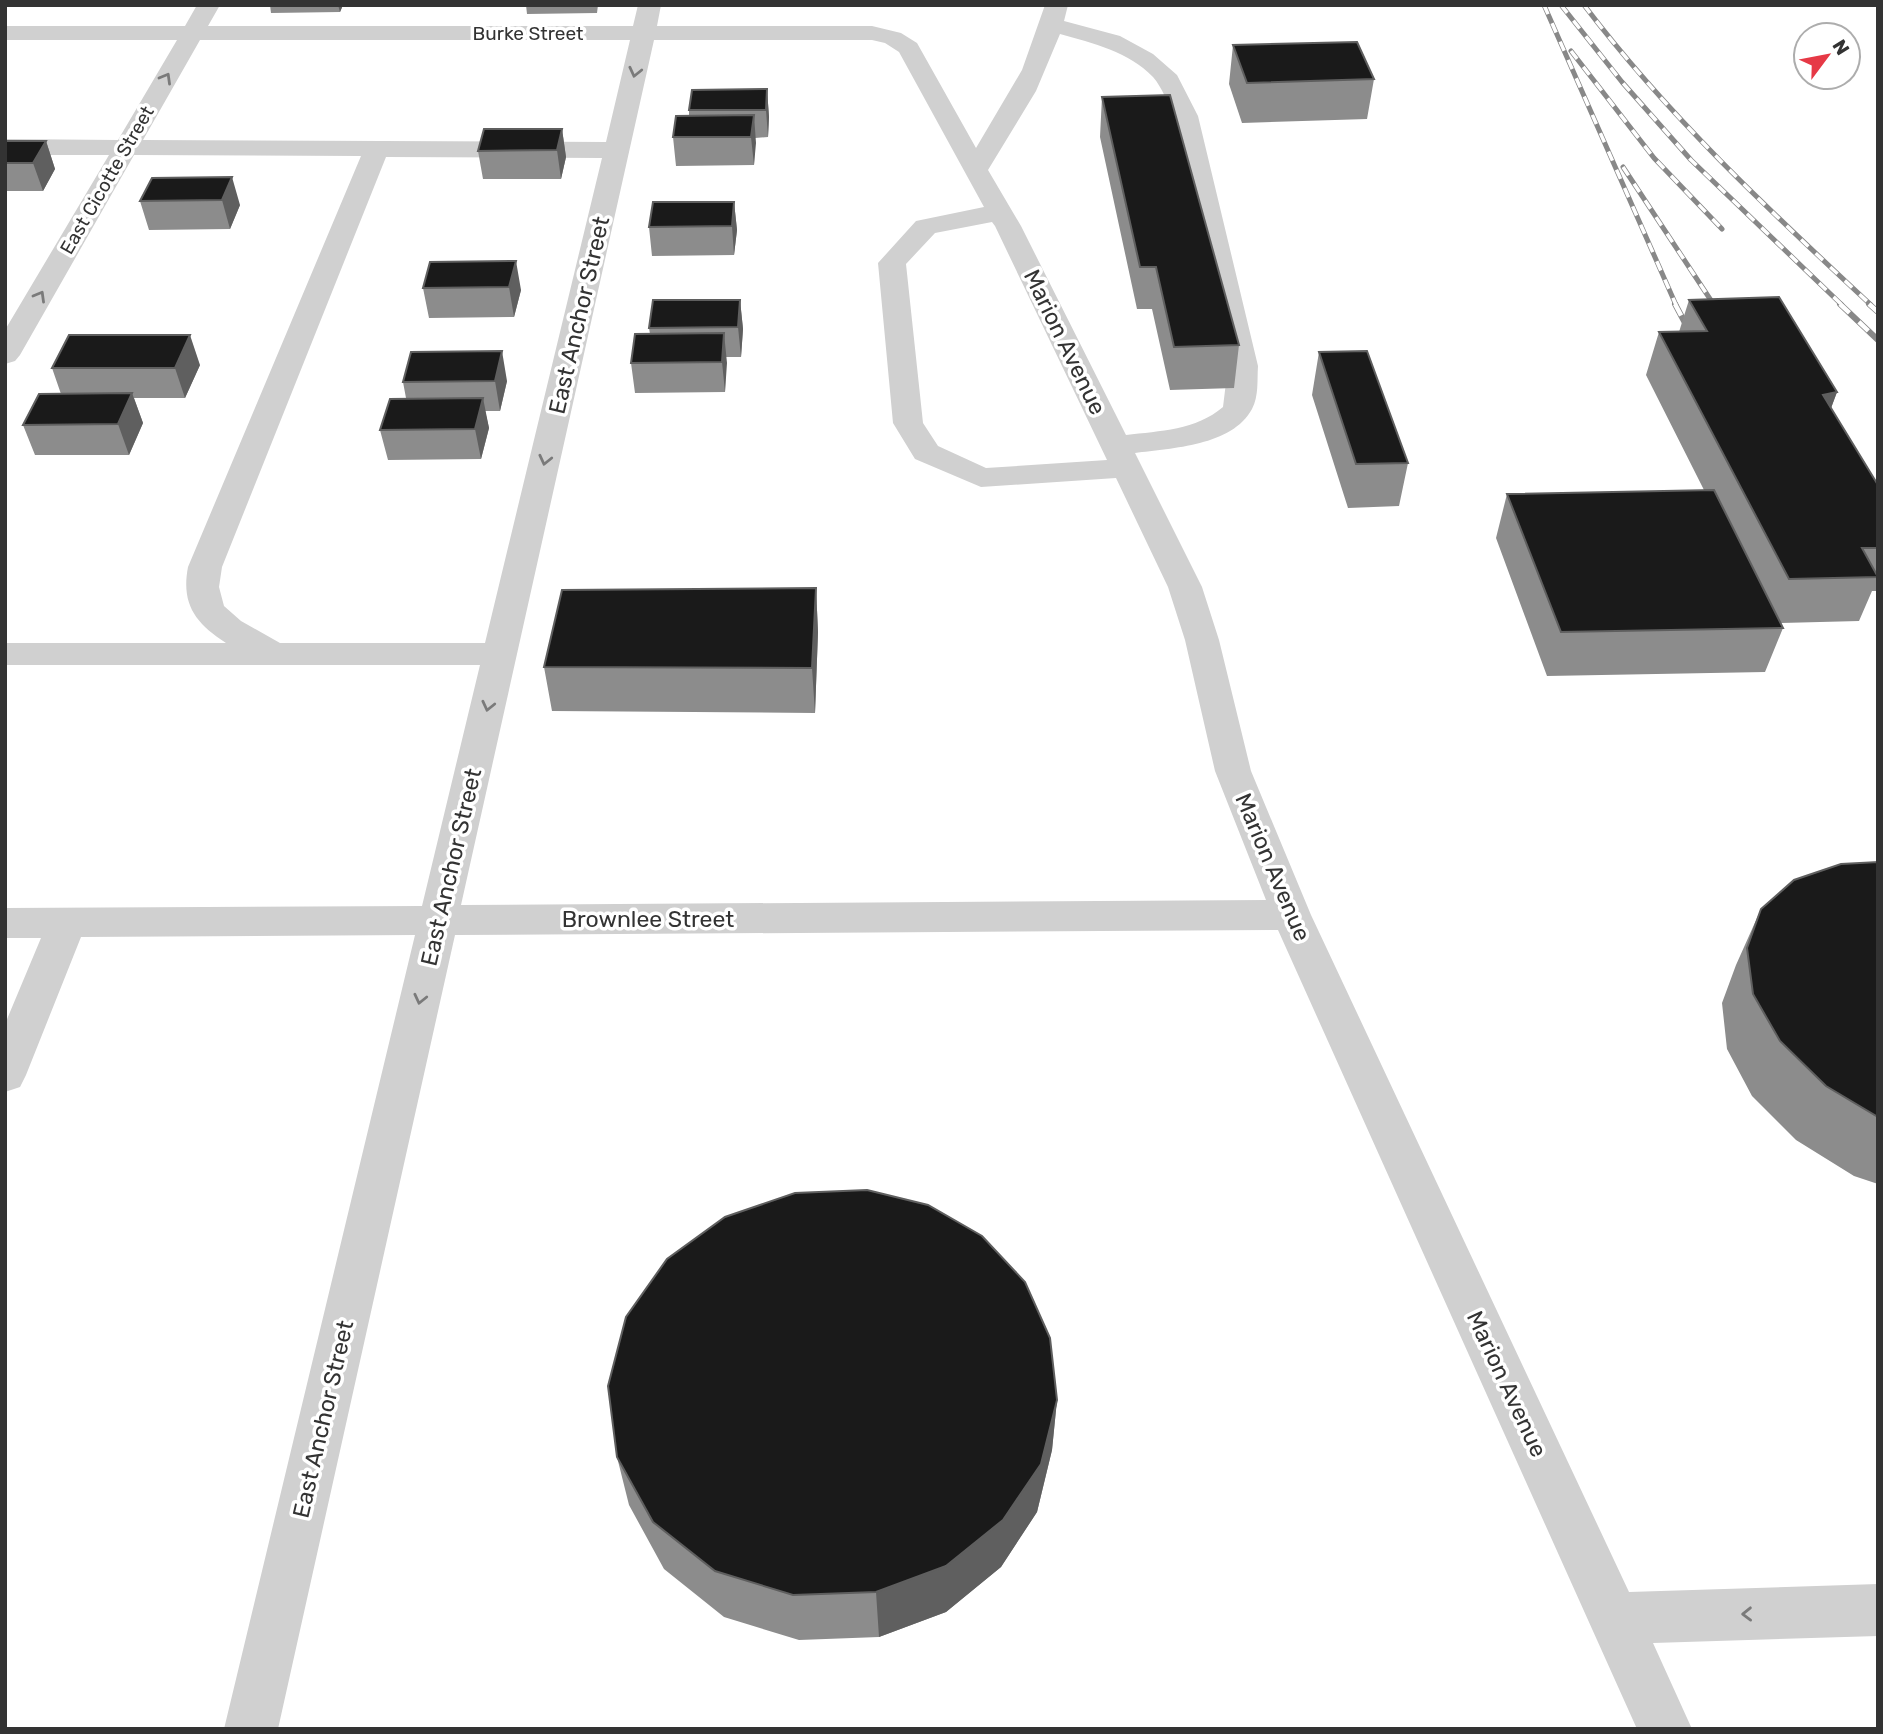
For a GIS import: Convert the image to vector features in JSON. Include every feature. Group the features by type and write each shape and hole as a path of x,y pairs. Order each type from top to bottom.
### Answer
{"street":[{"name":"East Cicotte Street","path":"5,355 209,5"},
{"path":"422,33 433,12"},
{"path":"975,170 1022,96 1038,64 1054,15 1112,41 1145,59 1165,75 1186,116 1243,366 1241,397 1235,413 1215,426 1121,457 981,478 926,452 908,423 891,263 926,227 1000,212"},
{"name":"Burke Street","path":"5,33 422,33 647,19 872,33 893,38 909,48 975,170"},
{"name":"East Anchor Street","path":"251,1729 647,19"},
{"path":"5,147 617,150"},
{"path":"274,654 224,626 210,609 201,591 205,567 377,148"},
{"name":"Marion Avenue","path":"975,170 1000,212 1185,587 1202,640 1233,771 1291,915 1665,1729"},
{"path":"5,654 500,654"},
{"name":"Brownlee Street","path":"5,923 1291,915"},
{"path":"5,1075 68,923"},
{"path":"1614,1618 1878,1610"}],"building":[{"path":"1357,42 1374,79 1247,83 1233,45"},
{"path":"767,89 766,110 689,110 692,90"},
{"path":"1170,95 1239,345 1174,347 1156,267 1140,267 1102,97"},
{"path":"754,115 751,137 673,137 676,116"},
{"path":"484,129 562,129 557,150 478,151"},
{"path":"5,141 46,141 33,163 5,163"},
{"path":"232,177 222,200 140,201 152,178"},
{"path":"653,202 734,202 732,226 649,227"},
{"path":"516,261 509,287 423,288 430,262"},
{"path":"1779,297 1837,392 1823,395 1878,485 1878,548 1862,548 1878,577 1789,579 1659,332 1707,331 1689,300"},
{"path":"653,300 740,300 738,327 649,328"},
{"path":"724,333 722,362 631,363 635,334"},
{"path":"69,335 190,335 175,368 52,368"},
{"path":"502,351 495,381 403,382 411,352"},
{"path":"1367,351 1408,463 1356,464 1319,352"},
{"path":"132,393 118,424 23,425 39,394"},
{"path":"483,398 475,429 380,430 390,399"},
{"path":"1714,490 1783,628 1561,632 1507,494"},
{"path":"816,588 812,668 544,667 562,590"},
{"path":"1878,862 1878,1117 1826,1086 1780,1041 1753,994 1747,948 1761,909 1794,880 1841,864"},
{"path":"867,1190 928,1205 982,1236 1025,1282 1050,1338 1057,1400 1041,1464 1003,1520 946,1566 876,1592 793,1595 715,1571 653,1522 617,1457 608,1386 626,1317 667,1259 725,1217 795,1193"}],"railway":[{"path":"1544,5 1676,305"},
{"path":"1561,5 1622,82 1691,160 1842,305"},
{"path":"1584,5 1616,46 1685,124 1758,198 1871,305"},
{"path":"1571,51 1654,158 1722,229"},
{"path":"1623,167 1714,305"},
{"path":"1675,304 1692,336"},
{"path":"1713,304 1721,316"},
{"path":"1840,304 1878,340"},
{"path":"1869,304 1878,312"}]}
